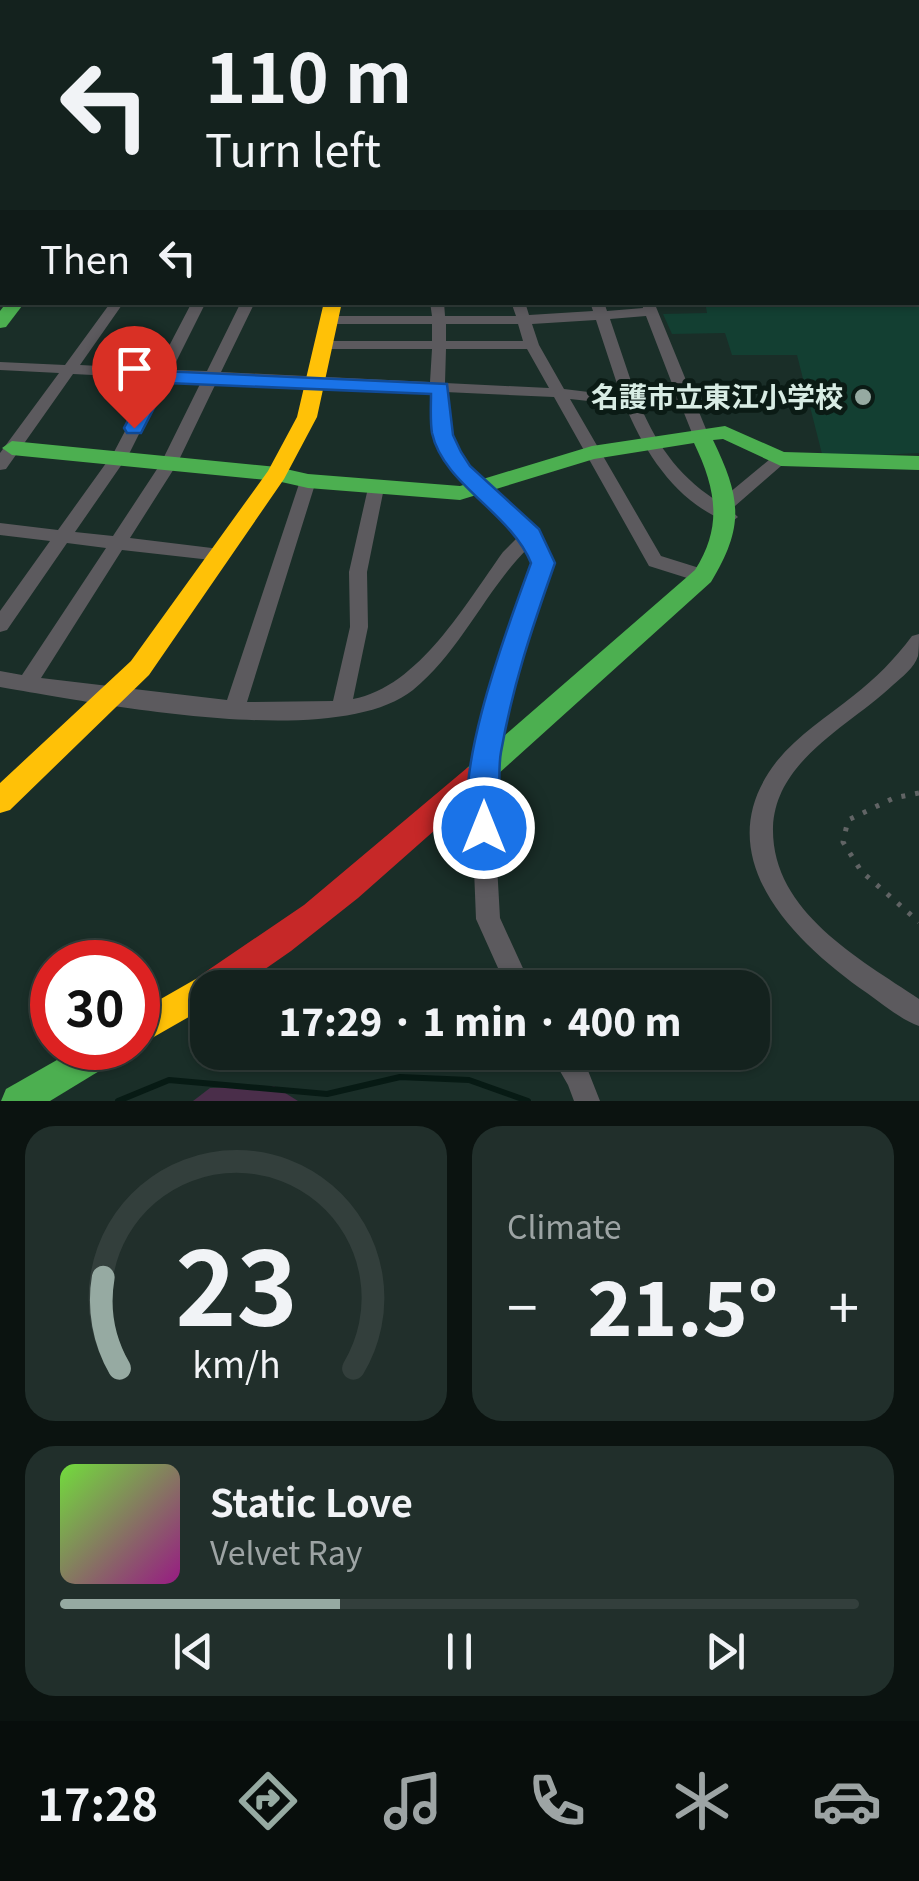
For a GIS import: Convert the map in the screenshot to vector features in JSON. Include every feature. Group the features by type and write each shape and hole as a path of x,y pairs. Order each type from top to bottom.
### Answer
{"main road":[{"path":"0,801 114,696 166,637 277,474 307,417 331,311"},
{"path":"6,457 118,458 277,474 308,482 460,493 592,453 700,434 738,436 782,460 919,463"},
{"path":"236,970 314,919 484,774 703,576 725,544 729,510 700,434"},
{"path":"160,1017 190,999"},
{"path":"18,1101 71,1070"}],"street":[{"path":"6,457 116,305"},
{"path":"0,626 118,458 197,305"},
{"path":"26,683 169,464 246,305"},
{"path":"437,305 442,346 442,435 463,471 534,540 543,563 502,679 484,774 488,919 512,970"},
{"path":"519,305 532,345 655,561 703,576"},
{"path":"331,311 440,320 523,320 599,309 650,307 700,434"},
{"path":"599,309 627,401 647,443 664,468 703,504 729,510 782,460"},
{"path":"325,345 532,345"},
{"path":"0,366 209,380 562,393 627,401 685,398"},
{"path":"236,708 308,482"},
{"path":"341,709 359,627 358,572 376,488"},
{"path":"0,529 220,555"},
{"path":"0,679 114,696 329,713 388,696 403,686 440,648 509,556 522,544 534,540"},
{"path":"919,642 885,685 789,762 766,798 759,834 768,878 787,907 845,962 919,1014"},
{"path":"573,1070 587,1101"}],"path":[{"path":"919,793 894,798 848,820 843,842 861,871 919,922"}],"shaded area":[{"name":"名護市立東江小学校","path":"706,305 919,305 919,453 823,458 797,355 732,355 725,333 672,334 663,314 707,313"},
{"path":"274,1086 298,1101 193,1101 210,1088"}],"waterway":[{"path":"118,1101 169,1080 327,1094 400,1077 469,1080 528,1101"}],"traffic: fast":[{"path":"0,323 15,305"},
{"path":"12,448 277,474 308,481 460,493 592,453 725,432 781,459 919,463"},
{"path":"477,776 703,576 723,538 726,505 700,434"},
{"path":"18,1101 71,1070"}],"traffic: slow":[{"path":"0,801 140,668 277,474 307,417 332,305"},
{"path":"160,1017 190,999"}],"traffic: jam":[{"path":"237,970 315,915 477,776"}],"place":[{"name":"名護市立東江小学校","path":"863,397"}],"route":[{"path":"134,428 160,377 440,388 442,435 452,453 463,471 531,535 543,563 502,679 484,774 484,828"}]}
